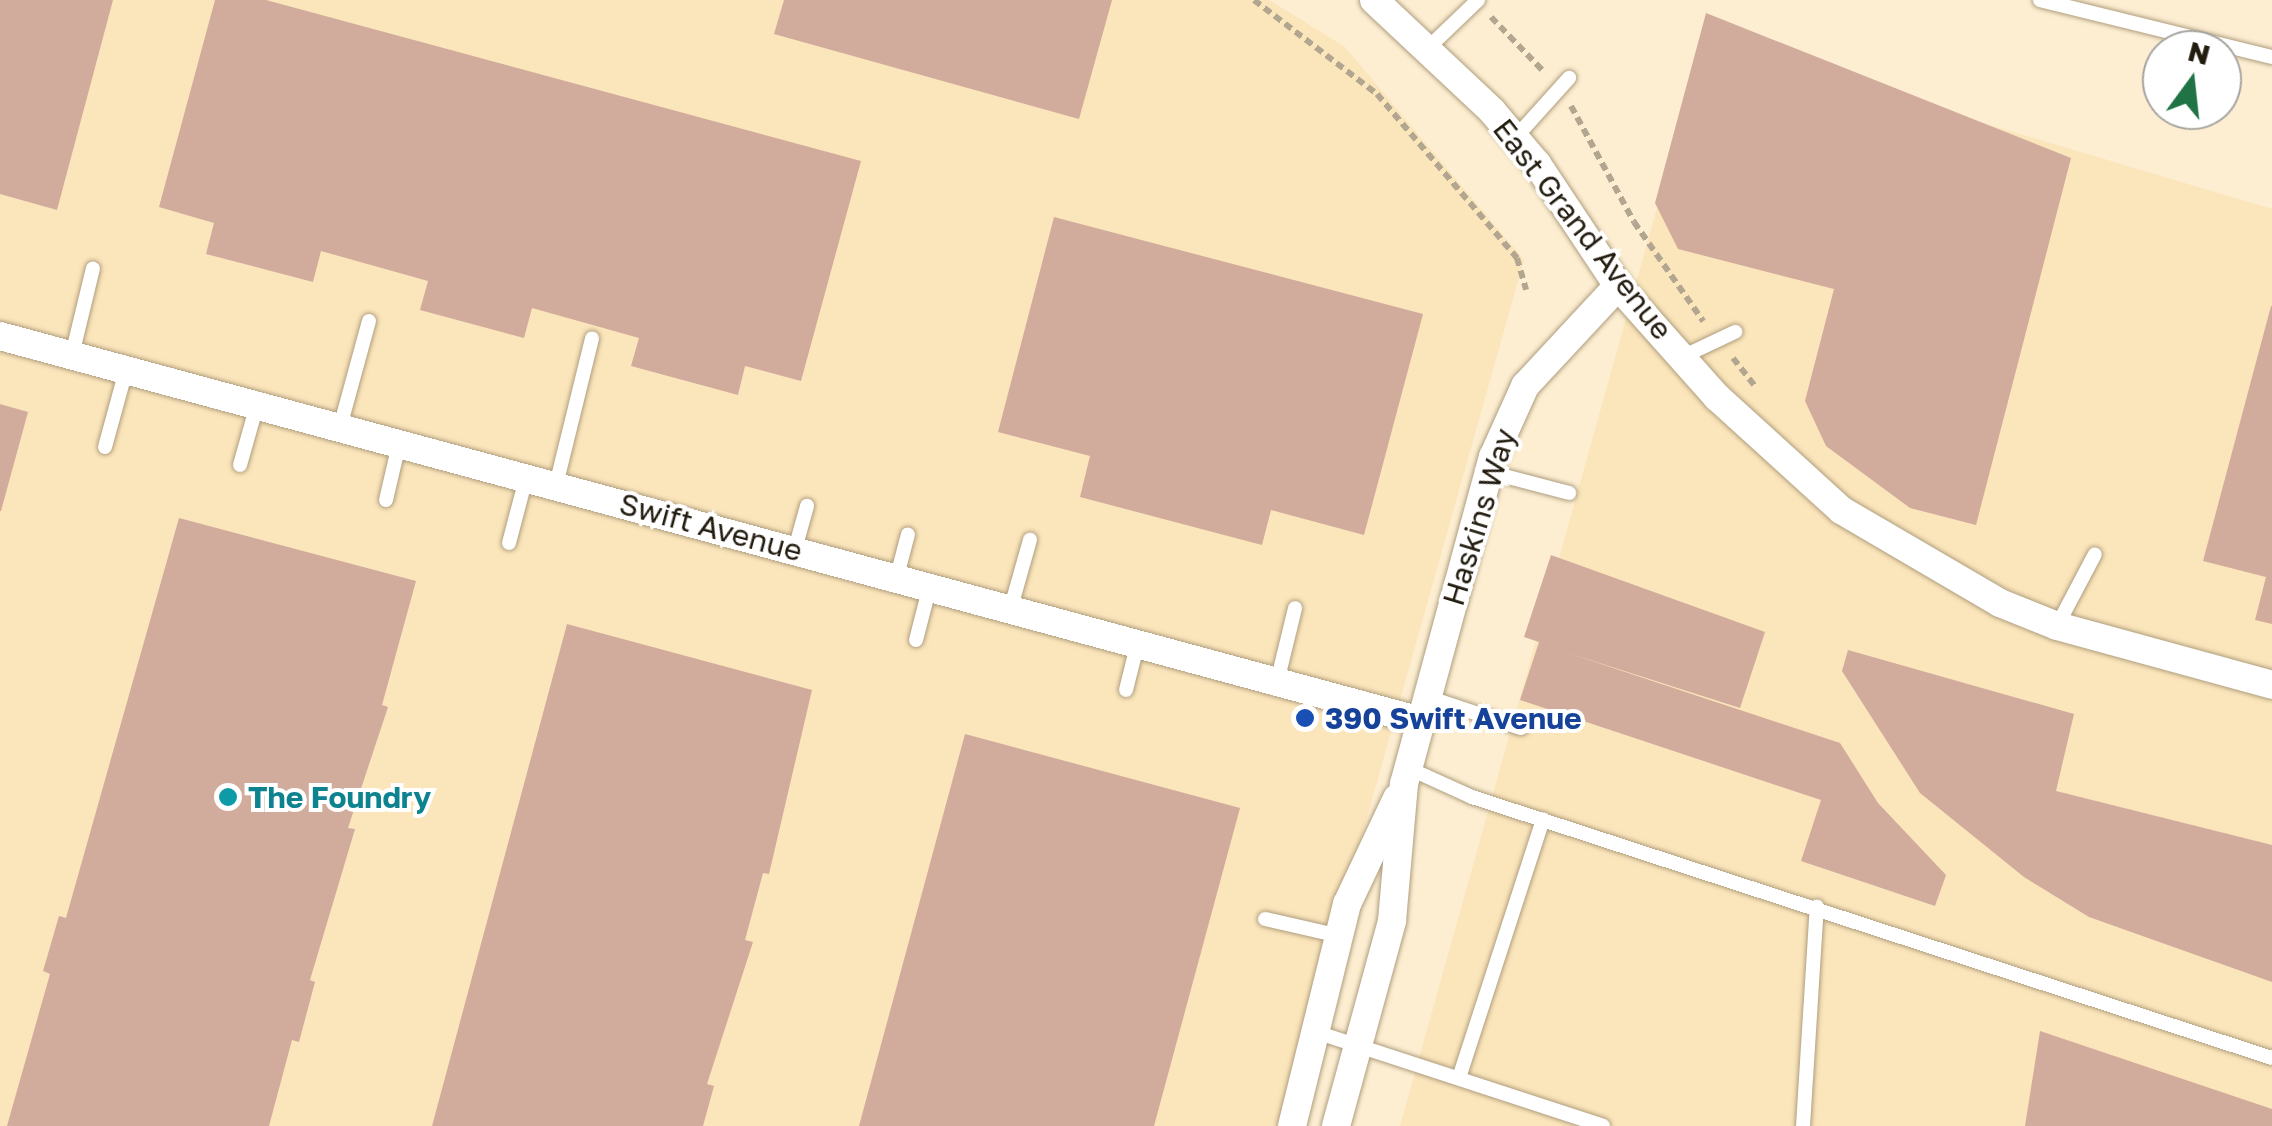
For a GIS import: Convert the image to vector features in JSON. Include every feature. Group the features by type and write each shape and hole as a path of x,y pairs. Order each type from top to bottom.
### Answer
{"street":[{"name":"East Grand Avenue","path":"1374,0 1429,48 1515,138 1618,286 1754,436 1842,510 1944,575 2057,626 2272,685"},
{"name":"Haskins Way","path":"1336,1126 1392,921 1406,776 1488,472 1526,386 1618,286"},
{"name":"Swift Avenue","path":"0,336 1278,678 1424,709"},
{"name":"Haskins Way","path":"1292,1126 1347,904 1406,776"}],"lane":[{"path":"2040,0 2272,57"},
{"path":"1429,48 1477,1"},
{"path":"1515,138 1563,83"},
{"path":"72,355 93,268"},
{"path":"340,427 369,321"},
{"path":"1682,357 1735,332"},
{"path":"556,485 592,338"},
{"path":"105,447 126,370"},
{"path":"240,465 256,405"},
{"path":"386,500 400,443"},
{"path":"1488,472 1569,493"},
{"path":"509,542 526,477"},
{"path":"795,549 807,506"},
{"path":"896,576 908,534"},
{"path":"1011,607 1030,540"},
{"path":"2057,626 2095,554"},
{"path":"916,640 930,585"},
{"path":"1278,678 1295,608"},
{"path":"1126,690 1138,641"},
{"path":"1424,709 1521,728"},
{"path":"1406,776 1817,906 2272,1058"},
{"path":"1460,1078 1543,819"},
{"path":"1803,1126 1817,906"},
{"path":"1265,919 1340,936"},
{"path":"1316,1032 1603,1126"}],"path":[{"path":"1254,0 1378,94 1517,258 1526,290"},
{"path":"1477,1 1563,83 1664,270 1769,401"}],"shaded area":[{"path":"0,0 1269,0 1344,46 1524,260 1280,1126 0,1126"},
{"path":"1704,40 2272,209 2272,1126 1400,1126"}],"building":[{"path":"0,0 113,0 57,210 0,194"},
{"path":"215,0 266,0 861,161 801,381 745,366 738,395 631,366 639,338 532,308 524,338 420,310 428,281 321,251 313,282 206,254 214,223 159,207"},
{"path":"784,0 1112,0 1079,119 774,34"},
{"path":"1706,13 2071,158 1976,525 1910,508 1826,446 1805,401 1834,289 1678,249 1655,203"},
{"path":"1054,217 1423,314 1364,535 1271,510 1262,545 1080,497 1090,456 998,432"},
{"path":"2271,306 2272,624 2255,620 2266,577 2203,561"},
{"path":"0,404 28,412 1,511 0,511"},
{"name":"The Foundry","path":"179,518 416,581 382,705 388,707 348,828 355,829 310,980 315,982 299,1042 292,1040 269,1126 7,1126 50,974 43,971 59,916 66,918"},
{"path":"1551,555 1765,632 1740,708 1565,652 1840,743 1878,803 1946,875 1935,906 1801,861 1821,800 1520,700 1539,642 1524,637"},
{"path":"567,624 812,690 769,874 763,873 745,940 753,942 707,1084 714,1086 703,1126 432,1126"},
{"path":"1848,650 2074,714 2056,791 2272,845 2272,982 2089,917 2024,877 1920,793 1842,671"},
{"path":"965,734 1240,808 1154,1126 859,1126"},
{"path":"2040,1031 2272,1109 2272,1126 2025,1126"}],"place":[{"name":"390 Swift Avenue","path":"1305,718"},
{"name":"The Foundry","path":"228,797"}]}
